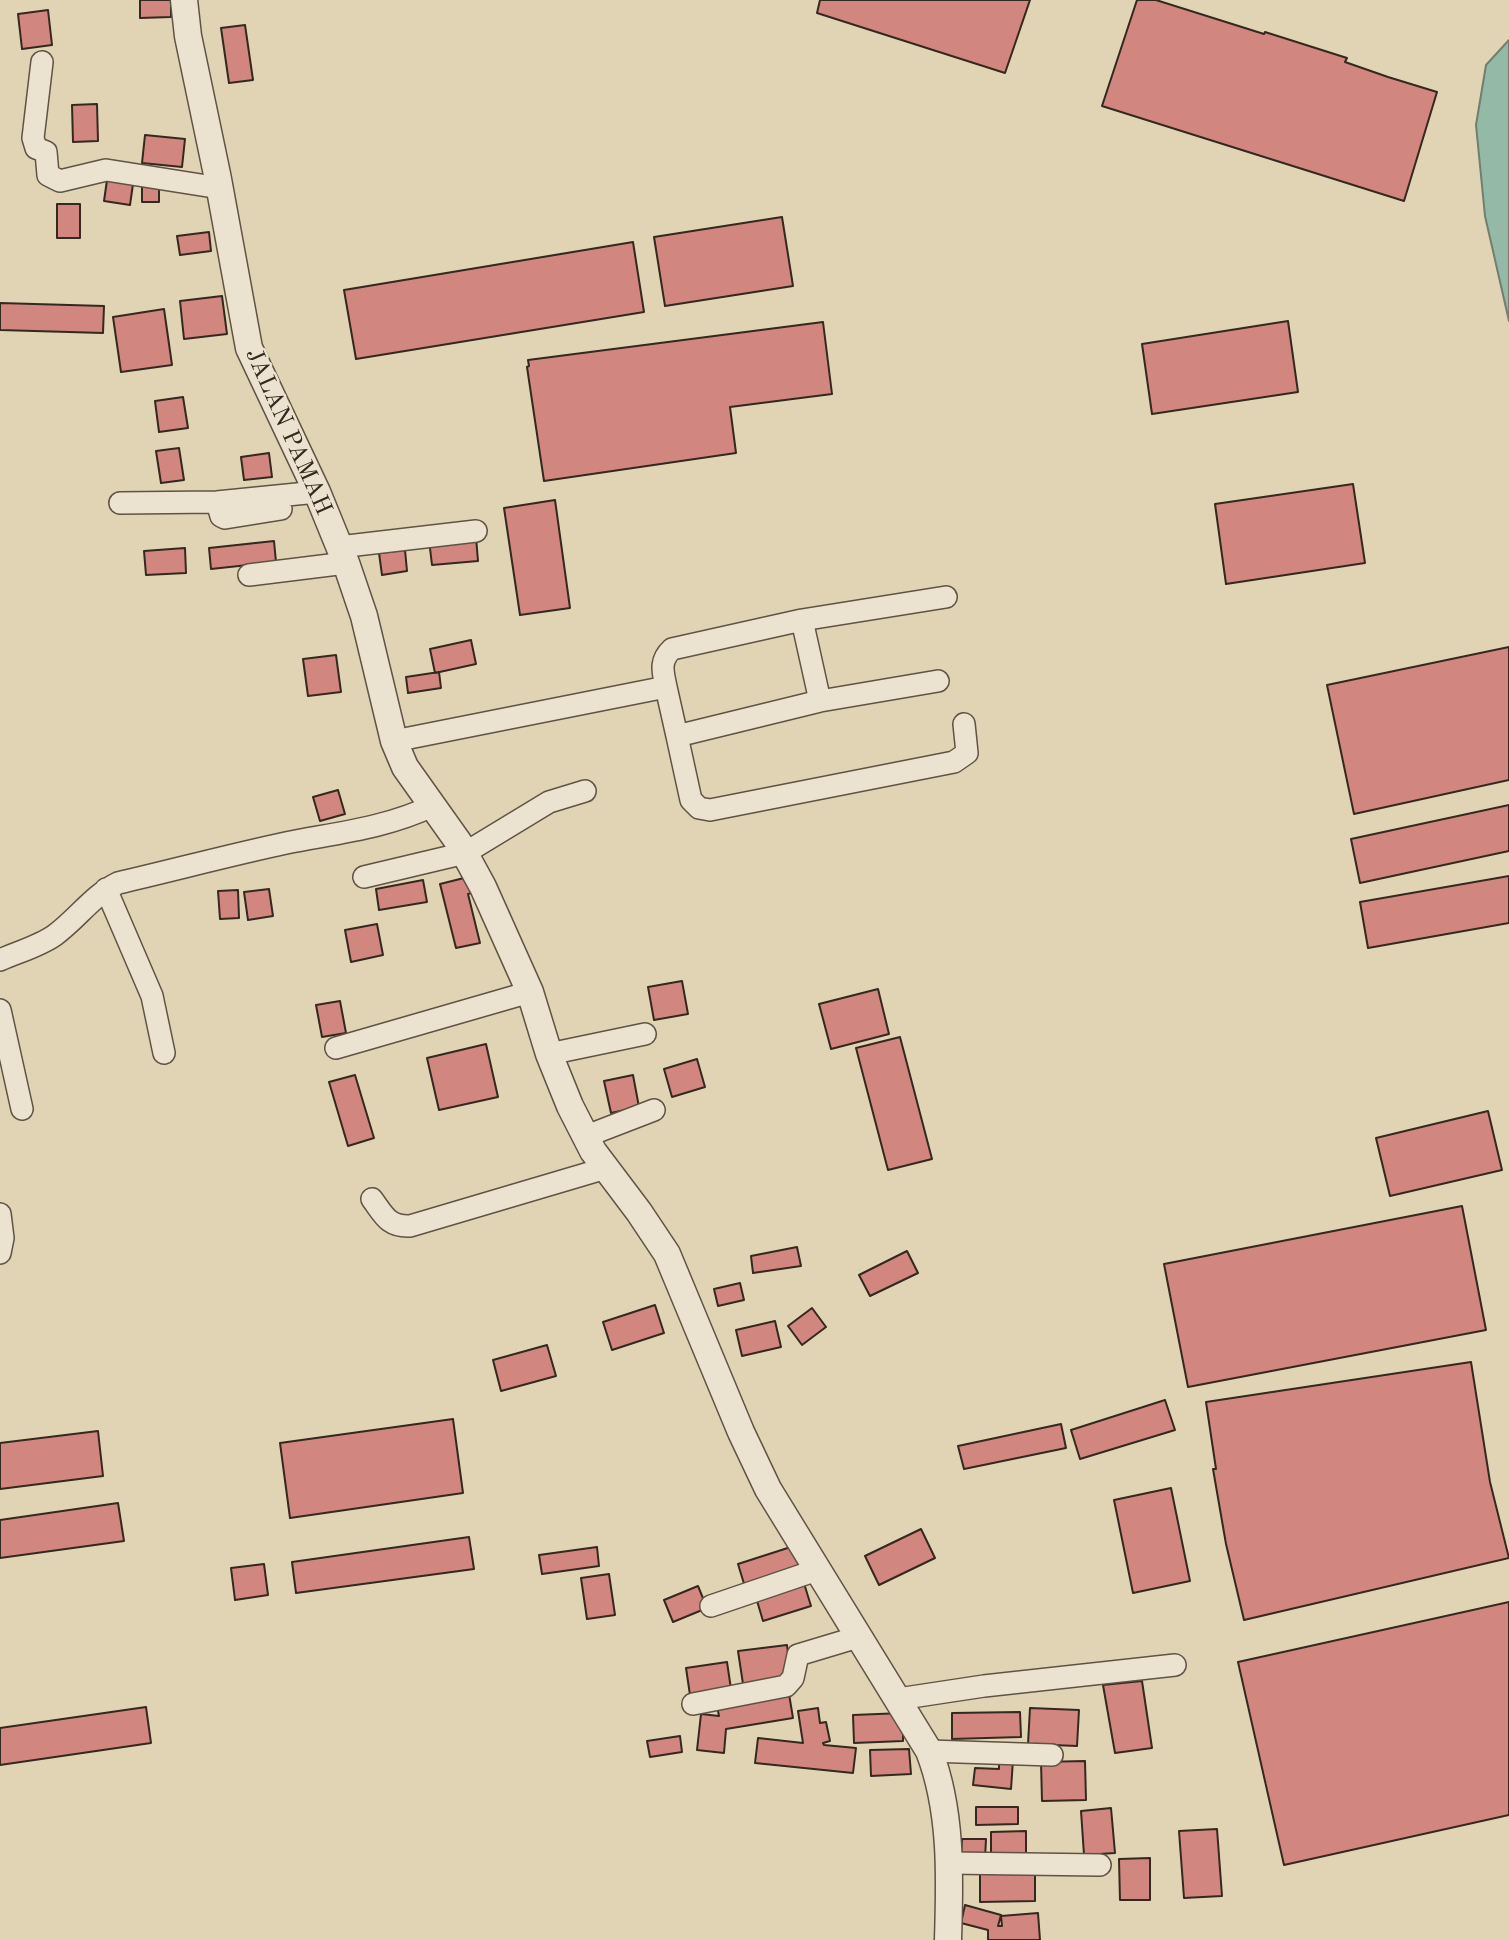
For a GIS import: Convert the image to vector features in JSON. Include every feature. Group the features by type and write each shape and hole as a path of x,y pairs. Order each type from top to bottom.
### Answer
{"street":[{"name":"JALAN PAMAH","path":"184,0 188,36 220,188 249,348 319,498 342,555 376,659 394,741 405,767 465,853 499,920 530,992 549,1054 584,1137 667,1254 753,1461 929,1751 942,1797 949,1863 948,1940"},
{"path":"42,62 33,138 36,148 46,152 50,178 60,181 106,170 220,188"},
{"path":"120,503 319,498"},
{"path":"249,575 476,531"},
{"path":"946,597 802,620 672,649 665,656 662,666 691,800 699,808 710,810 954,762 967,753 964,724"},
{"path":"802,620 820,701"},
{"path":"677,736 820,701 938,681"},
{"path":"394,741 666,687"},
{"path":"364,877 465,853 549,802 585,790"},
{"path":"0,960 52,937 78,916 97,894 118,883 284,844 386,824 410,817 432,806"},
{"path":"106,889 152,996 164,1053"},
{"path":"336,1048 530,992"},
{"path":"0,1010 22,1109"},
{"path":"549,1054 645,1034"},
{"path":"584,1137 654,1110"},
{"path":"372,1199 388,1221 398,1226 410,1226 606,1168"},
{"path":"0,1214 3,1238 0,1254"},
{"path":"712,1606 817,1570"},
{"path":"693,1704 786,1686 793,1678 798,1655 858,1637"},
{"path":"898,1699 984,1686 1175,1665"},
{"path":"929,1751 1052,1755"},
{"path":"949,1863 1100,1865"}],"shaded area":[{"path":"1509,40 1509,321 1485,216 1476,125 1486,65"}],"building":[{"path":"140,0 171,0 171,17 140,18"},
{"path":"820,0 1030,0 1005,73 817,13"},
{"path":"1137,0 1156,0 1264,34 1265,32 1347,58 1345,62 1437,92 1404,201 1102,106"},
{"path":"48,10 52,45 22,49 18,14"},
{"path":"245,25 253,80 229,83 221,28"},
{"path":"97,104 98,141 73,142 72,105"},
{"path":"145,135 185,139 182,167 142,163"},
{"path":"108,173 134,177 130,205 104,201"},
{"path":"159,180 159,202 142,202 142,181"},
{"path":"57,204 80,204 80,238 57,238"},
{"path":"782,217 793,286 665,306 654,237"},
{"path":"209,232 211,251 180,255 177,236"},
{"path":"633,242 644,312 356,359 344,290"},
{"path":"222,296 227,334 184,339 180,301"},
{"path":"0,303 104,306 103,333 0,330"},
{"path":"164,309 172,365 121,372 113,317"},
{"path":"1288,321 1298,392 1152,414 1142,344"},
{"path":"823,322 832,394 730,407 736,453 544,481 528,360"},
{"path":"183,397 188,428 159,432 155,401"},
{"path":"179,448 184,480 161,483 156,451"},
{"path":"269,453 272,477 244,480 241,457"},
{"path":"1353,484 1365,563 1226,584 1215,504"},
{"path":"555,500 570,608 520,615 504,508"},
{"path":"476,537 478,561 432,565 429,540"},
{"path":"274,541 276,562 211,569 209,548"},
{"path":"185,548 186,573 146,575 144,551"},
{"path":"405,550 407,571 382,575 379,553"},
{"path":"471,640 476,664 435,673 430,649"},
{"path":"1509,647 1509,780 1354,814 1327,685"},
{"path":"336,655 341,692 308,696 303,659"},
{"path":"439,672 441,688 408,693 406,677"},
{"path":"338,790 345,814 320,821 313,797"},
{"path":"1509,805 1509,851 1360,883 1351,839"},
{"path":"1509,876 1509,923 1368,948 1360,902"},
{"path":"464,878 476,892 468,894 480,943 456,948 440,884"},
{"path":"423,880 427,902 379,910 376,889"},
{"path":"269,889 273,916 248,920 244,892"},
{"path":"238,890 239,918 220,919 218,891"},
{"path":"377,924 383,955 351,962 345,930"},
{"path":"682,981 688,1014 654,1020 648,987"},
{"path":"878,989 889,1034 831,1049 819,1004"},
{"path":"340,1001 346,1033 322,1037 316,1005"},
{"path":"900,1037 932,1159 888,1170 856,1048"},
{"path":"486,1044 498,1097 439,1110 427,1058"},
{"path":"697,1059 705,1087 672,1097 664,1069"},
{"path":"355,1075 374,1138 348,1146 329,1082"},
{"path":"633,1075 639,1107 611,1113 604,1081"},
{"path":"1488,1111 1502,1170 1390,1196 1376,1138"},
{"path":"1462,1206 1486,1330 1188,1387 1164,1264"},
{"path":"797,1247 801,1266 753,1273 751,1256"},
{"path":"907,1251 918,1273 870,1296 859,1275"},
{"path":"740,1283 744,1300 718,1306 714,1289"},
{"path":"655,1305 664,1333 612,1350 603,1322"},
{"path":"812,1308 826,1327 802,1345 788,1326"},
{"path":"775,1321 781,1347 742,1356 736,1330"},
{"path":"547,1345 556,1376 501,1391 493,1360"},
{"path":"1471,1362 1490,1482 1509,1558 1244,1620 1226,1544 1213,1469 1216,1469 1206,1402"},
{"path":"1165,1400 1175,1430 1080,1459 1071,1430"},
{"path":"453,1419 463,1493 290,1518 280,1443"},
{"path":"1061,1424 1066,1448 964,1469 958,1446"},
{"path":"98,1431 103,1476 0,1489 0,1443"},
{"path":"1171,1488 1190,1581 1133,1593 1114,1500"},
{"path":"118,1503 124,1541 0,1558 0,1520"},
{"path":"921,1529 935,1558 879,1585 865,1556"},
{"path":"469,1537 474,1569 296,1593 292,1562"},
{"path":"797,1545 805,1569 745,1587 738,1564"},
{"path":"597,1547 599,1566 542,1574 539,1555"},
{"path":"264,1564 268,1595 235,1600 231,1568"},
{"path":"609,1574 615,1615 587,1619 581,1578"},
{"path":"803,1580 811,1606 763,1621 755,1594"},
{"path":"698,1586 707,1608 673,1622 664,1600"},
{"path":"1509,1602 1509,1815 1284,1865 1238,1662"},
{"path":"787,1645 791,1678 743,1684 738,1651"},
{"path":"727,1662 731,1689 690,1695 686,1668"},
{"path":"1142,1681 1152,1748 1115,1753 1103,1685"},
{"path":"789,1694 793,1718 726,1729 724,1753 697,1750 701,1714 719,1716 717,1706"},
{"path":"146,1707 151,1743 0,1765 0,1728"},
{"path":"818,1708 820,1723 826,1722 830,1741 823,1743 824,1745 856,1748 853,1773 755,1763 758,1738 803,1743 798,1711"},
{"path":"1030,1708 1079,1710 1077,1746 1028,1744"},
{"path":"1020,1712 1021,1737 952,1739 952,1713"},
{"path":"903,1713 903,1741 854,1743 853,1715"},
{"path":"680,1736 682,1752 650,1757 647,1741"},
{"path":"909,1749 911,1774 871,1776 870,1750"},
{"path":"999,1759 1013,1760 1011,1789 973,1785 975,1768 999,1769"},
{"path":"1085,1761 1086,1800 1042,1801 1041,1762"},
{"path":"976,1807 1018,1807 1018,1824 976,1825"},
{"path":"1111,1808 1115,1853 1084,1855 1081,1811"},
{"path":"1217,1829 1222,1896 1184,1898 1179,1831"},
{"path":"1026,1831 1026,1861 991,1861 991,1832"},
{"path":"962,1839 986,1839 985,1859 961,1858"},
{"path":"1150,1858 1150,1900 1120,1900 1119,1859"},
{"path":"980,1867 1035,1867 1035,1901 980,1902"},
{"path":"965,1905 1001,1915 998,1926 1002,1926 1001,1916 1038,1913 1040,1940 988,1940 988,1930 961,1923"}]}
